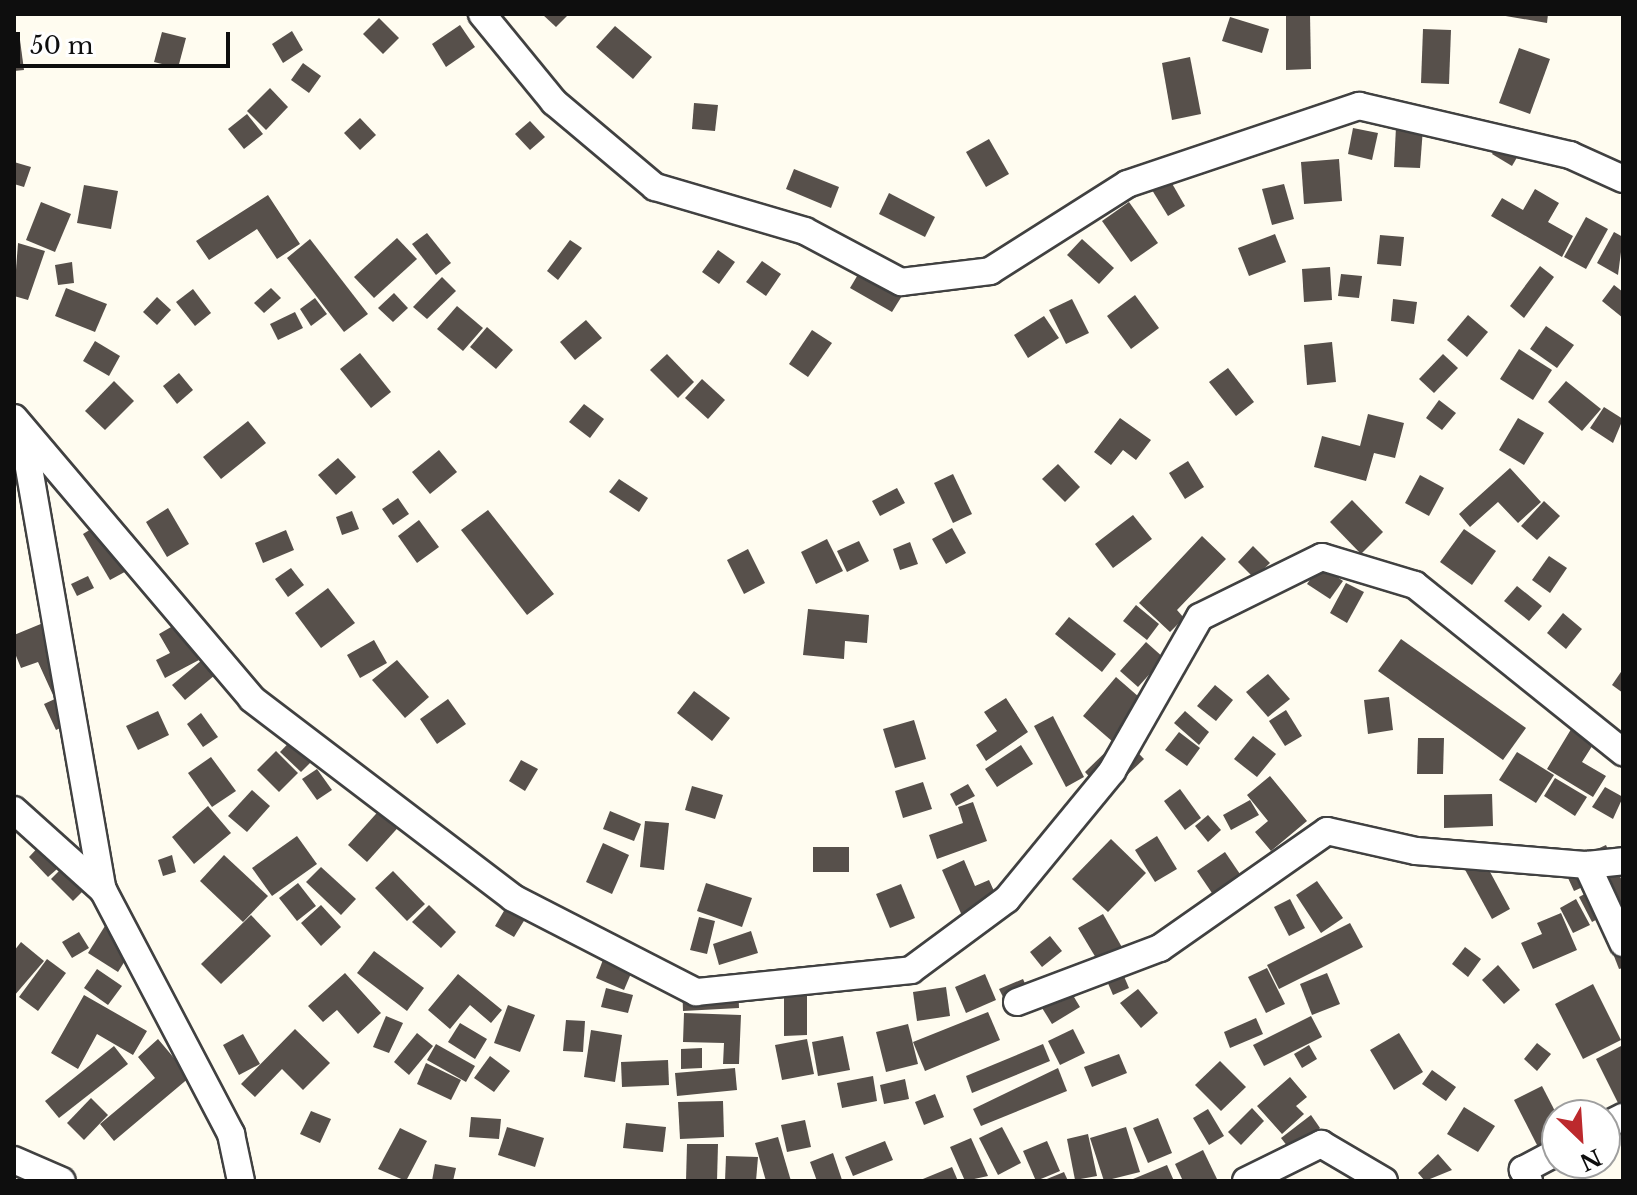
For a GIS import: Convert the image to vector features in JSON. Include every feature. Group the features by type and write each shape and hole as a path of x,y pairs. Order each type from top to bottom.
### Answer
{"street":[{"path":"482,14 554,102 655,187 805,231 901,282 990,271 1127,184 1359,106 1570,155 1623,179"},
{"path":"18,422 252,699 513,898 696,992 911,970 1007,899 1112,771 1200,617 1322,557 1415,585 1623,752"},
{"path":"18,422 103,890 231,1134 241,1181"},
{"path":"14,810 103,890"},
{"path":"1017,1002 1160,948 1327,831 1416,851 1587,865 1623,861"},
{"path":"1587,865 1623,943"},
{"path":"1246,1181 1321,1144 1384,1181"},
{"path":"14,1160 62,1181"},
{"path":"1529,1181 1523,1170 1541,1160"}],"building":[{"path":"542,14 569,14 556,27"},
{"path":"1286,14 1310,14 1311,69 1286,70"},
{"path":"1494,14 1548,14 1547,23"},
{"path":"1230,17 1269,29 1262,53 1222,41"},
{"path":"379,18 399,38 383,54 363,34"},
{"path":"460,25 475,47 446,67 432,44"},
{"path":"615,26 652,57 633,79 596,47"},
{"path":"1423,29 1451,30 1449,84 1421,83"},
{"path":"292,31 303,50 283,63 272,44"},
{"path":"162,32 186,38 178,68 154,62"},
{"path":"14,40 20,40 24,70 14,71"},
{"path":"1519,48 1550,59 1530,114 1499,103"},
{"path":"1190,57 1201,114 1172,120 1162,63"},
{"path":"303,63 321,76 309,93 291,80"},
{"path":"270,88 288,107 266,130 247,111"},
{"path":"694,103 718,105 715,131 692,129"},
{"path":"247,114 263,134 244,149 228,129"},
{"path":"360,118 376,135 360,150 344,133"},
{"path":"530,121 545,137 530,150 515,134"},
{"path":"1396,127 1423,128 1420,168 1394,167"},
{"path":"1353,128 1378,133 1372,160 1348,154"},
{"path":"1503,137 1522,149 1512,166 1492,154"},
{"path":"989,139 1009,174 986,187 966,152"},
{"path":"1339,159 1342,201 1304,204 1301,162"},
{"path":"14,162 31,167 24,187 14,184"},
{"path":"794,169 839,187 831,208 786,189"},
{"path":"1170,180 1185,206 1168,216 1152,190"},
{"path":"1284,184 1294,219 1272,225 1262,189"},
{"path":"84,185 118,191 111,229 77,223"},
{"path":"1535,189 1559,203 1548,222 1573,236 1562,257 1491,216 1502,198 1523,210"},
{"path":"889,193 935,217 925,237 879,214"},
{"path":"268,195 300,244 277,259 257,229 209,260 196,241"},
{"path":"41,202 71,214 55,252 26,240"},
{"path":"1129,202 1158,243 1131,262 1102,221"},
{"path":"1586,217 1608,229 1586,269 1564,257"},
{"path":"1614,232 1623,237 1618,275 1597,263"},
{"path":"427,233 451,263 436,275 412,244"},
{"path":"1275,234 1286,262 1249,276 1238,248"},
{"path":"1380,235 1404,237 1401,266 1377,264"},
{"path":"397,238 417,259 374,298 354,277"},
{"path":"310,239 368,314 344,332 287,258"},
{"path":"1082,239 1114,268 1099,284 1067,255"},
{"path":"570,240 582,248 558,280 547,271"},
{"path":"18,243 45,251 28,300 14,296"},
{"path":"718,250 735,262 719,284 702,272"},
{"path":"762,261 781,274 766,296 746,282"},
{"path":"72,262 74,283 58,285 55,265"},
{"path":"863,266 905,291 892,312 850,288"},
{"path":"1540,266 1554,277 1524,318 1510,306"},
{"path":"1330,267 1332,300 1304,302 1302,269"},
{"path":"1341,274 1362,276 1359,298 1338,296"},
{"path":"442,277 456,291 427,319 413,307"},
{"path":"1614,285 1623,292 1623,318 1602,301"},
{"path":"66,288 107,304 95,332 55,316"},
{"path":"271,288 281,298 264,313 254,303"},
{"path":"193,289 211,313 195,326 176,302"},
{"path":"394,293 408,308 393,322 378,308"},
{"path":"1135,295 1159,328 1131,349 1107,316"},
{"path":"157,297 171,310 157,325 143,312"},
{"path":"315,298 327,314 311,326 300,309"},
{"path":"1072,299 1089,333 1066,344 1049,310"},
{"path":"1393,299 1417,302 1414,324 1391,321"},
{"path":"457,306 483,328 463,351 437,329"},
{"path":"295,312 303,328 278,340 270,324"},
{"path":"1468,315 1488,332 1467,357 1447,340"},
{"path":"1044,316 1059,338 1028,358 1014,335"},
{"path":"586,320 602,338 575,360 560,342"},
{"path":"1546,326 1574,345 1557,368 1530,349"},
{"path":"487,327 513,350 496,369 470,347"},
{"path":"812,330 832,343 808,377 789,364"},
{"path":"95,341 120,356 109,376 83,361"},
{"path":"1332,342 1336,382 1307,385 1304,345"},
{"path":"1519,349 1552,370 1533,400 1500,379"},
{"path":"360,353 391,392 371,408 340,369"},
{"path":"667,354 694,382 678,398 650,370"},
{"path":"1443,354 1458,368 1434,393 1419,379"},
{"path":"1228,368 1254,402 1236,416 1209,382"},
{"path":"179,373 193,390 177,404 163,386"},
{"path":"702,379 725,400 708,419 685,398"},
{"path":"114,381 134,401 105,430 85,411"},
{"path":"1566,381 1601,409 1582,431 1548,402"},
{"path":"1439,400 1456,413 1442,430 1426,418"},
{"path":"584,404 604,419 590,438 569,422"},
{"path":"1604,407 1623,419 1613,443 1590,428"},
{"path":"1368,414 1404,423 1395,458 1374,453 1366,481 1314,467 1322,436 1360,446"},
{"path":"1120,418 1151,440 1136,460 1123,450 1111,465 1094,452"},
{"path":"1518,418 1544,433 1524,465 1499,450"},
{"path":"248,421 266,443 221,479 203,457"},
{"path":"439,450 457,472 430,494 412,472"},
{"path":"338,458 356,477 336,495 318,475"},
{"path":"1188,461 1204,487 1185,499 1169,473"},
{"path":"1058,464 1080,487 1065,502 1042,479"},
{"path":"1510,468 1541,502 1518,523 1498,502 1470,527 1459,514"},
{"path":"953,474 972,514 953,523 934,483"},
{"path":"1420,475 1444,488 1429,516 1405,503"},
{"path":"619,479 648,498 639,512 609,492"},
{"path":"897,488 905,503 880,516 872,501"},
{"path":"398,498 409,514 393,525 382,509"},
{"path":"1352,500 1383,532 1361,554 1330,522"},
{"path":"1544,501 1560,516 1537,540 1521,526"},
{"path":"168,508 189,544 167,557 146,522"},
{"path":"488,510 554,594 527,615 461,530"},
{"path":"352,511 359,529 342,535 336,517"},
{"path":"1133,515 1152,539 1113,568 1095,544"},
{"path":"419,520 439,547 417,563 398,536"},
{"path":"104,521 132,568 110,580 83,534"},
{"path":"952,528 966,553 946,564 932,539"},
{"path":"1464,529 1496,551 1472,585 1440,562"},
{"path":"286,530 294,550 263,563 255,543"},
{"path":"1202,536 1226,559 1177,610 1184,618 1170,632 1139,603"},
{"path":"827,539 843,571 816,584 801,552"},
{"path":"859,541 869,561 847,572 837,551"},
{"path":"910,542 918,564 900,570 893,549"},
{"path":"1253,546 1270,563 1254,578 1238,562"},
{"path":"748,549 765,583 744,594 727,560"},
{"path":"1549,556 1567,568 1550,593 1532,580"},
{"path":"1320,565 1343,581 1330,599 1307,584"},
{"path":"291,568 304,585 288,597 275,579"},
{"path":"88,576 94,588 77,596 71,584"},
{"path":"1346,583 1364,592 1347,623 1330,613"},
{"path":"1517,586 1542,606 1529,621 1504,601"},
{"path":"328,588 355,623 321,648 295,613"},
{"path":"1136,605 1159,624 1147,640 1123,621"},
{"path":"808,609 869,615 867,643 845,641 844,659 803,655"},
{"path":"1563,613 1582,629 1566,649 1547,633"},
{"path":"1069,617 1116,654 1102,672 1055,634"},
{"path":"48,621 75,686 53,695 38,662 21,668 14,651 14,635"},
{"path":"178,623 199,660 165,678 156,660 170,653 159,634"},
{"path":"1401,639 1526,728 1503,760 1378,671"},
{"path":"374,640 387,663 360,678 347,655"},
{"path":"1146,642 1164,658 1138,687 1120,671"},
{"path":"208,655 221,670 185,700 172,685"},
{"path":"397,660 429,697 405,718 372,680"},
{"path":"1623,669 1623,693 1612,685"},
{"path":"1268,674 1290,699 1268,717 1246,692"},
{"path":"1116,677 1147,704 1113,742 1083,716"},
{"path":"1215,685 1233,700 1216,721 1197,706"},
{"path":"694,691 730,718 712,741 677,713"},
{"path":"70,692 82,718 56,730 44,704"},
{"path":"1389,697 1393,730 1368,734 1364,700"},
{"path":"1006,698 1028,732 986,761 976,745 997,731 984,712"},
{"path":"448,699 466,724 437,744 420,719"},
{"path":"1286,710 1302,736 1285,746 1269,721"},
{"path":"158,711 169,735 138,750 126,726"},
{"path":"1185,711 1209,732 1199,745 1174,723"},
{"path":"201,713 218,737 203,747 187,724"},
{"path":"1053,716 1084,777 1066,787 1034,726"},
{"path":"914,720 926,759 895,768 883,729"},
{"path":"1573,726 1596,740 1582,762 1606,776 1593,797 1547,769"},
{"path":"304,727 326,747 301,772 280,752"},
{"path":"1179,732 1200,748 1187,766 1165,750"},
{"path":"1122,736 1144,759 1106,795 1085,772"},
{"path":"1253,736 1276,754 1257,777 1234,759"},
{"path":"1418,738 1444,738 1443,774 1417,774"},
{"path":"1021,745 1033,764 997,787 985,769"},
{"path":"276,751 298,773 279,792 257,770"},
{"path":"1517,752 1554,775 1536,803 1499,780"},
{"path":"211,757 236,791 212,807 188,773"},
{"path":"521,760 538,769 525,791 509,781"},
{"path":"317,769 332,790 317,800 302,779"},
{"path":"1270,776 1307,821 1271,851 1255,832 1268,821 1247,795"},
{"path":"1555,778 1587,797 1575,816 1544,796"},
{"path":"923,782 932,809 903,818 895,791"},
{"path":"968,784 975,796 956,806 950,794"},
{"path":"692,786 723,795 715,819 685,810"},
{"path":"1605,787 1623,797 1613,819 1592,807"},
{"path":"1180,789 1201,818 1185,830 1164,801"},
{"path":"252,790 270,806 247,832 228,816"},
{"path":"1492,794 1493,826 1444,828 1444,795"},
{"path":"393,795 412,812 367,862 348,845"},
{"path":"1250,800 1259,815 1231,830 1223,815"},
{"path":"973,802 987,841 937,859 929,835 963,823 958,807"},
{"path":"208,806 231,833 194,864 172,837"},
{"path":"610,811 641,824 634,841 603,829"},
{"path":"1208,815 1221,830 1208,842 1195,826"},
{"path":"645,821 669,823 664,870 640,867"},
{"path":"297,836 317,864 272,896 252,868"},
{"path":"1157,836 1177,869 1155,882 1135,850"},
{"path":"1111,839 1146,873 1108,912 1072,879"},
{"path":"45,840 65,862 48,877 29,857"},
{"path":"603,843 629,855 612,894 586,882"},
{"path":"1606,845 1623,883 1623,908 1612,914 1596,881 1574,891 1562,865"},
{"path":"813,847 849,847 849,872 813,872"},
{"path":"1225,852 1242,877 1214,896 1197,871"},
{"path":"75,855 97,877 73,901 51,879"},
{"path":"172,855 176,872 163,876 158,860"},
{"path":"224,855 268,896 243,922 200,881"},
{"path":"1482,857 1510,909 1492,919 1463,866"},
{"path":"964,860 975,886 989,880 999,902 963,918 942,870"},
{"path":"321,867 356,899 341,915 306,882"},
{"path":"393,871 425,904 407,921 375,888"},
{"path":"1317,881 1343,918 1321,933 1296,895"},
{"path":"298,883 316,906 297,921 279,898"},
{"path":"706,883 752,898 742,927 697,911"},
{"path":"901,884 915,918 890,928 876,894"},
{"path":"1596,888 1609,913 1592,922 1579,897"},
{"path":"511,899 530,911 514,937 495,926"},
{"path":"1290,899 1305,928 1289,936 1274,907"},
{"path":"1576,899 1590,925 1573,933 1560,908"},
{"path":"321,905 341,927 321,946 301,923"},
{"path":"429,905 456,932 441,948 412,922"},
{"path":"1561,913 1577,950 1533,969 1521,943 1542,934 1537,923"},
{"path":"1103,914 1123,949 1099,963 1078,928"},
{"path":"251,915 271,936 221,984 201,964"},
{"path":"699,917 715,921 707,954 690,950"},
{"path":"110,918 140,937 118,972 88,953"},
{"path":"1350,923 1363,947 1279,989 1267,965"},
{"path":"751,931 758,953 719,965 713,944"},
{"path":"1623,931 1623,968 1619,969 1607,938"},
{"path":"79,932 89,948 72,958 62,942"},
{"path":"1050,936 1062,951 1042,967 1030,952"},
{"path":"21,942 44,961 14,996 14,951"},
{"path":"1465,947 1481,959 1468,977 1452,964"},
{"path":"374,951 424,988 407,1011 357,973"},
{"path":"606,952 635,964 624,990 596,978"},
{"path":"47,959 66,973 38,1011 19,997"},
{"path":"1498,965 1520,990 1504,1004 1482,980"},
{"path":"1120,967 1129,988 1113,995 1104,974"},
{"path":"1267,968 1285,1004 1266,1013 1248,977"},
{"path":"97,969 122,986 108,1005 84,988"},
{"path":"345,973 381,1013 358,1034 337,1010 323,1022 308,1006"},
{"path":"1327,973 1340,1004 1312,1015 1300,984"},
{"path":"458,974 502,1010 491,1023 470,1005 450,1029 428,1010"},
{"path":"985,974 996,1000 966,1013 955,987"},
{"path":"738,979 739,1008 683,1011 682,982"},
{"path":"1023,979 1031,997 1008,1007 999,989"},
{"path":"1593,984 1621,1040 1583,1059 1555,1004"},
{"path":"946,987 950,1016 917,1021 913,992"},
{"path":"1068,987 1080,1007 1052,1024 1039,1003"},
{"path":"606,988 633,995 628,1013 601,1007"},
{"path":"807,989 807,1035 784,1036 784,990"},
{"path":"1138,989 1158,1013 1141,1028 1120,1003"},
{"path":"84,995 147,1031 133,1055 97,1034 78,1069 51,1053"},
{"path":"508,1005 535,1015 520,1052 494,1043"},
{"path":"988,1012 1000,1040 925,1071 913,1042"},
{"path":"684,1013 741,1015 739,1064 723,1064 724,1043 683,1042"},
{"path":"386,1016 403,1023 389,1053 373,1047"},
{"path":"1311,1016 1322,1037 1264,1066 1253,1045"},
{"path":"1256,1018 1263,1034 1230,1048 1224,1032"},
{"path":"566,1020 585,1021 583,1052 563,1051"},
{"path":"460,1023 487,1039 475,1059 448,1042"},
{"path":"908,1024 918,1064 886,1072 876,1032"},
{"path":"295,1029 330,1063 303,1090 282,1069 255,1097 241,1084"},
{"path":"1073,1029 1085,1053 1060,1065 1048,1041"},
{"path":"591,1030 622,1035 615,1082 584,1077"},
{"path":"417,1033 433,1046 409,1075 394,1062"},
{"path":"1399,1033 1423,1072 1394,1090 1370,1050"},
{"path":"243,1034 260,1064 239,1075 223,1045"},
{"path":"843,1036 850,1070 818,1076 812,1042"},
{"path":"158,1039 190,1077 114,1141 100,1124 155,1078 138,1057"},
{"path":"807,1039 814,1074 782,1080 775,1045"},
{"path":"1537,1043 1551,1054 1537,1071 1524,1059"},
{"path":"436,1044 475,1066 466,1082 427,1060"},
{"path":"1043,1044 1050,1061 972,1093 966,1076"},
{"path":"1309,1045 1317,1059 1302,1068 1294,1054"},
{"path":"1623,1045 1623,1106 1621,1099 1616,1099 1596,1059"},
{"path":"114,1046 128,1064 59,1118 45,1101"},
{"path":"702,1048 702,1068 681,1069 681,1049"},
{"path":"1119,1054 1127,1073 1092,1087 1084,1067"},
{"path":"490,1056 510,1071 494,1092 474,1078"},
{"path":"668,1060 669,1085 622,1087 621,1062"},
{"path":"1220,1061 1246,1087 1221,1111 1195,1085"},
{"path":"426,1063 461,1080 451,1100 417,1084"},
{"path":"735,1068 737,1090 677,1096 675,1073"},
{"path":"1058,1068 1067,1091 981,1126 973,1109"},
{"path":"1432,1070 1456,1087 1446,1101 1422,1084"},
{"path":"873,1076 877,1101 842,1108 837,1083"},
{"path":"1290,1077 1307,1097 1296,1106 1304,1114 1282,1134 1257,1106"},
{"path":"905,1079 909,1099 884,1104 880,1085"},
{"path":"1542,1086 1549,1099 1541,1099 1541,1145 1538,1147 1514,1100"},
{"path":"935,1094 944,1117 924,1125 915,1102"},
{"path":"91,1098 108,1115 84,1140 67,1123"},
{"path":"723,1101 724,1137 680,1139 678,1102"},
{"path":"1464,1107 1495,1126 1478,1152 1447,1134"},
{"path":"1252,1108 1264,1121 1241,1145 1228,1132"},
{"path":"1208,1109 1224,1136 1209,1145 1193,1118"},
{"path":"311,1111 331,1119 320,1143 300,1134"},
{"path":"1311,1115 1320,1128 1291,1151 1281,1138"},
{"path":"471,1117 501,1119 499,1139 469,1137"},
{"path":"1158,1118 1172,1153 1148,1163 1133,1128"},
{"path":"805,1120 811,1147 787,1152 781,1125"},
{"path":"626,1123 666,1127 663,1152 623,1148"},
{"path":"507,1127 544,1138 535,1167 498,1155"},
{"path":"1002,1127 1021,1163 998,1175 979,1138"},
{"path":"1126,1127 1140,1172 1104,1181 1090,1138"},
{"path":"400,1128 427,1141 406,1181 378,1169"},
{"path":"1088,1134 1097,1176 1075,1180 1067,1139"},
{"path":"778,1137 791,1181 766,1181 755,1143"},
{"path":"971,1138 988,1176 965,1181 950,1147"},
{"path":"885,1141 893,1160 853,1176 845,1157"},
{"path":"1047,1141 1060,1171 1036,1181 1023,1151"},
{"path":"687,1144 718,1144 717,1181 686,1181"},
{"path":"1203,1150 1217,1179 1183,1181 1175,1164"},
{"path":"833,1153 842,1180 817,1181 810,1162"},
{"path":"1438,1154 1452,1170 1425,1181 1418,1173"},
{"path":"726,1156 758,1157 756,1181 725,1181"},
{"path":"435,1164 456,1168 453,1181 432,1181"},
{"path":"1167,1165 1174,1181 1133,1179"},
{"path":"952,1167 958,1181 918,1181"},
{"path":"1064,1172 1068,1181 1042,1181"}]}
